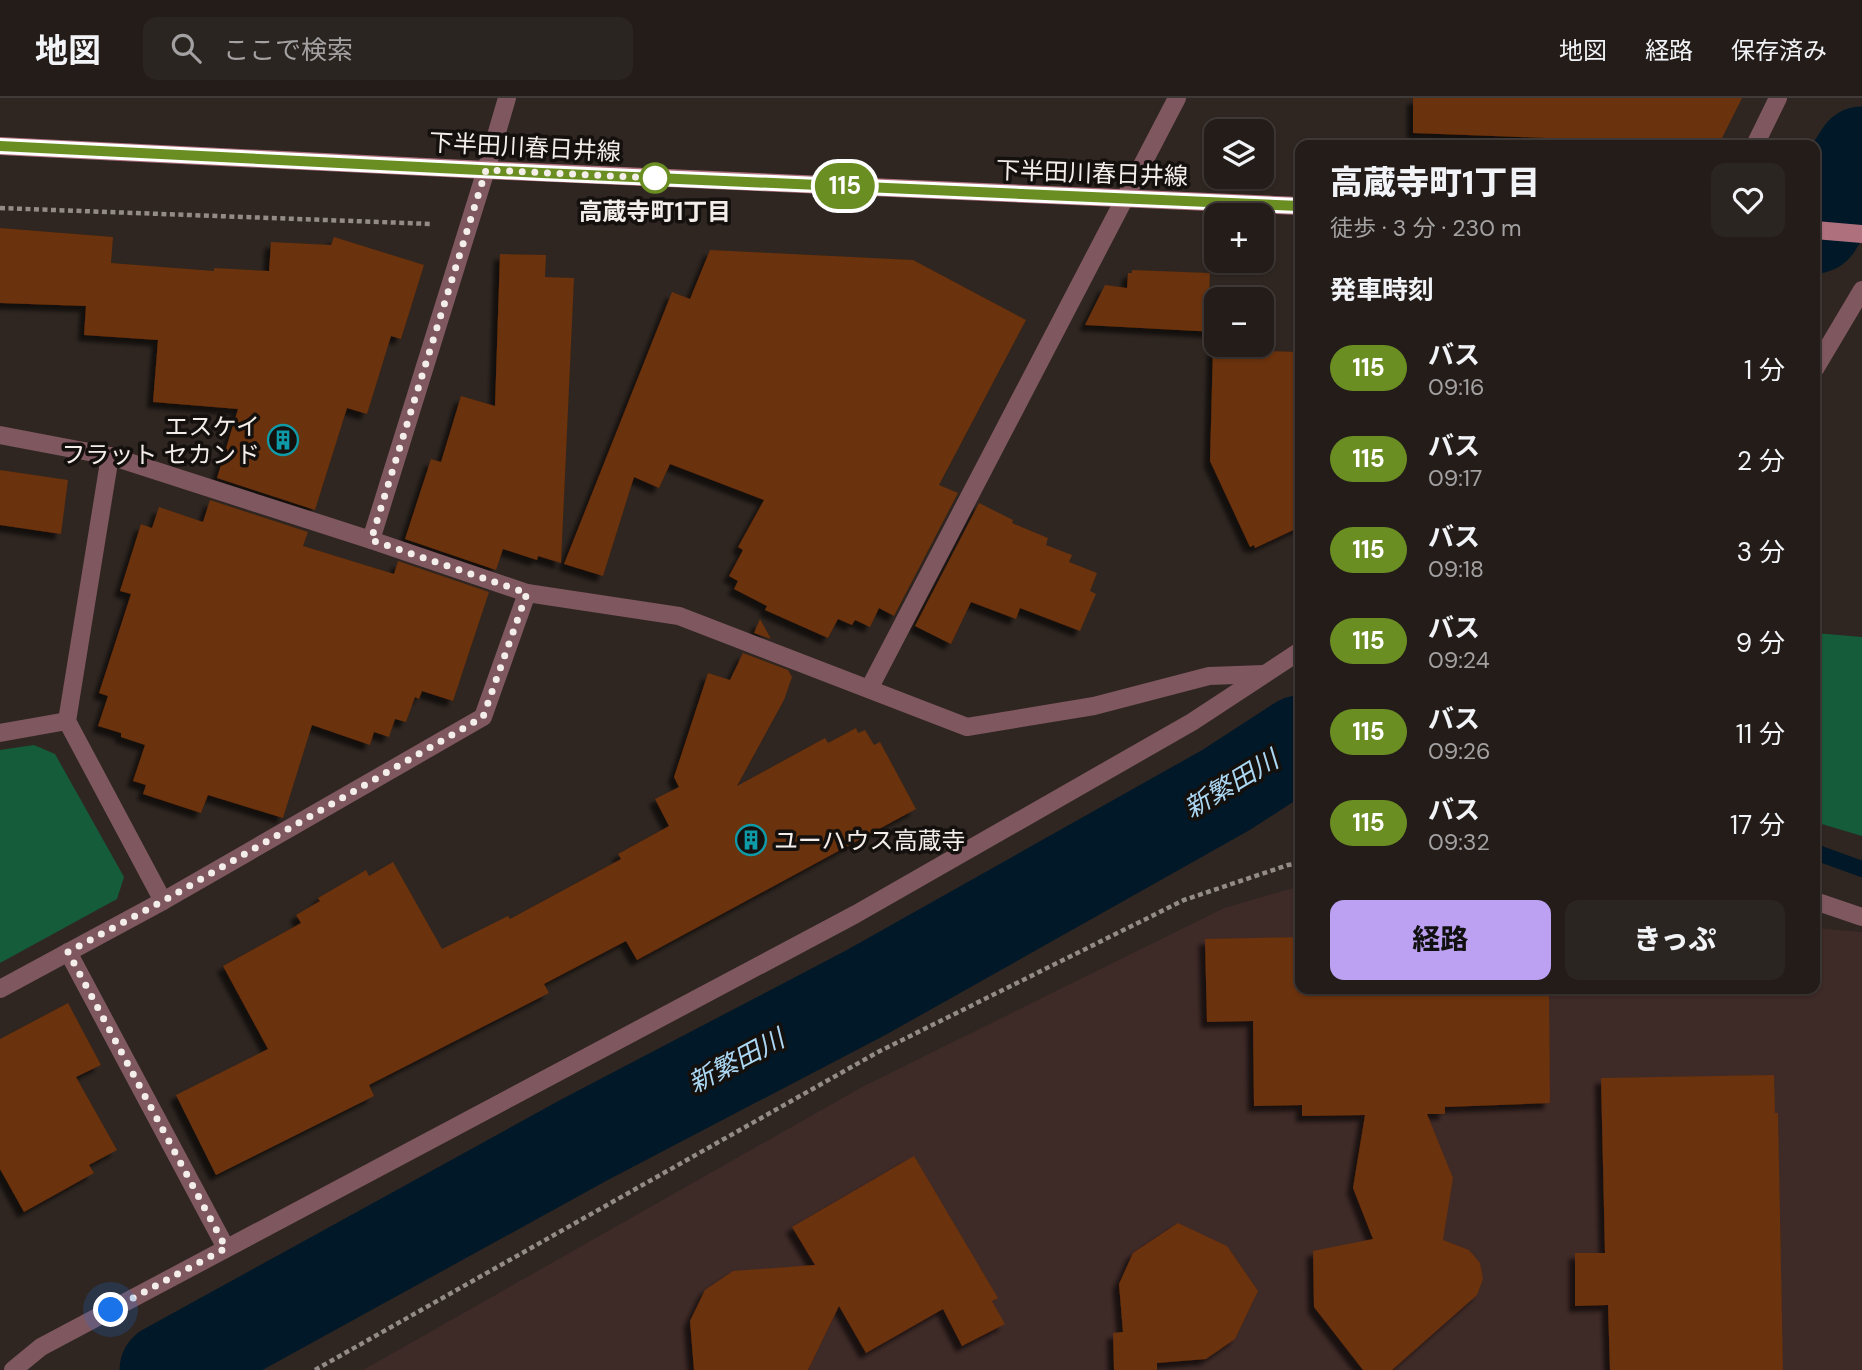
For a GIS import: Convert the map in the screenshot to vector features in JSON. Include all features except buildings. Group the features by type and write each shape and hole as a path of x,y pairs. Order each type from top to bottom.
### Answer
{"main road":[{"name":"下半田川春日井線","path":"0,146 1295,206"},
{"path":"1820,230 1859,233"}],"street":[{"path":"371,540 507,98"},
{"path":"869,689 1177,98"},
{"path":"1757,140 1778,98"},
{"path":"1820,361 1862,290"},
{"path":"0,435 110,456 527,593 679,616 967,727 1094,706 1209,676 1265,674"},
{"path":"110,456 67,721 163,901"},
{"path":"0,989 163,901 483,717 527,593"},
{"path":"13,1370 41,1347 856,914 1192,722 1295,654"},
{"path":"0,733 67,721"},
{"path":"1820,903 1862,917"},
{"path":"68,952 226,1248"}],"path":[{"path":"0,208 469,225"},
{"path":"315,1370 878,1052 1184,900 1295,864"}],"shaded area":[{"path":"1295,887 1295,994 1820,994 1820,928 1862,932 1862,1370 363,1370 862,1087 1224,908"}],"green space":[{"path":"1820,633 1862,637 1862,836 1820,823"},
{"path":"34,745 55,754 124,877 117,899 0,963 0,750"}],"waterway":[{"name":"新繁田川","path":"1820,219 1862,153"},
{"name":"新繁田川","path":"166,1370 584,1140 867,992 1226,790 1295,745"},
{"path":"1226,790 1295,785"},
{"path":"1820,854 1862,869"}],"bus line":[{"name":"115","path":"0,146 1295,206"}],"place":[{"name":"高蔵寺町1丁目","path":"655,178"},
{"name":"エスケイ フラット セカンド","path":"283,440"},
{"name":"ユーハウス高蔵寺","path":"751,840"}],"route":[{"path":"111,1310 226,1248 68,952 163,901 483,717 527,593 371,540 486,170 655,178"}]}
